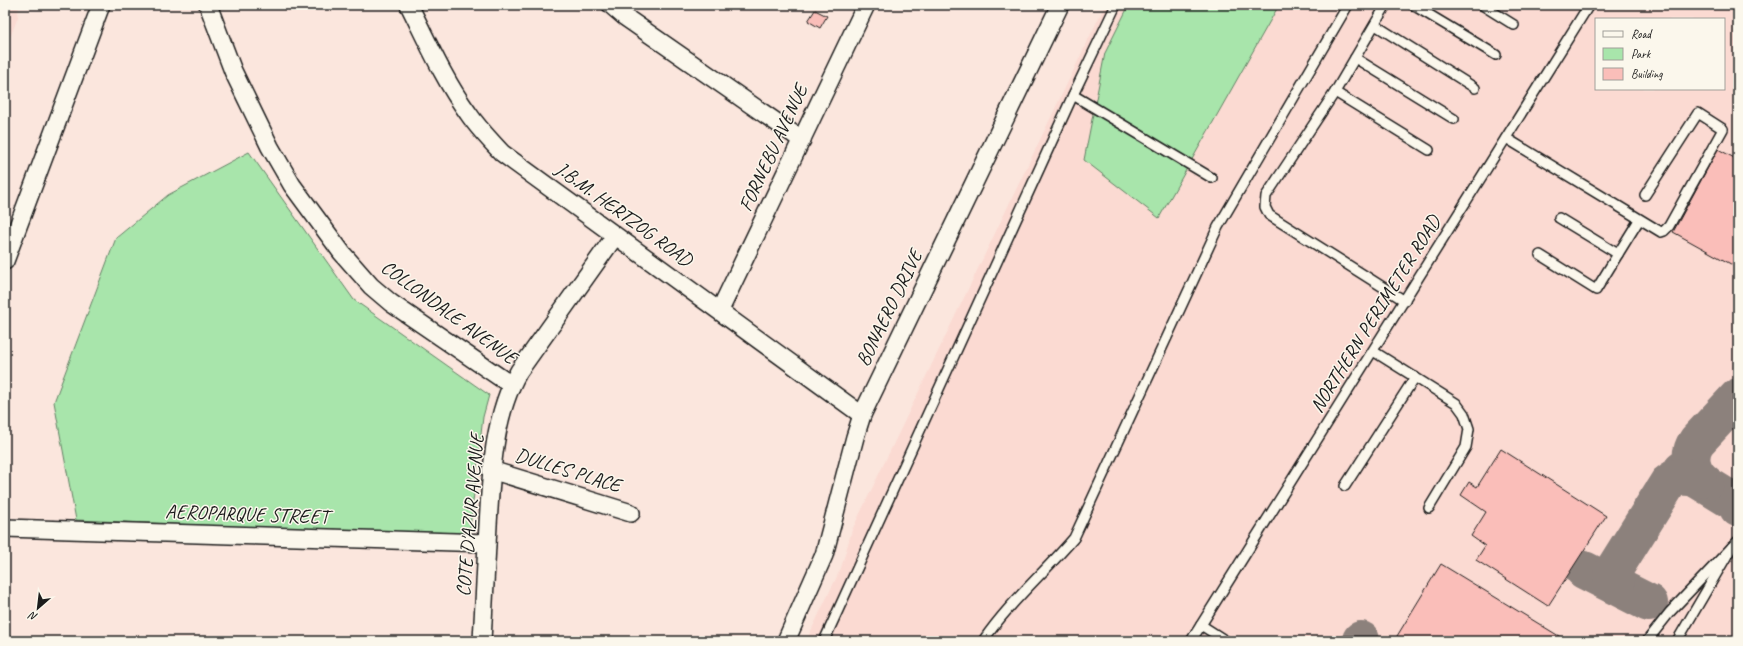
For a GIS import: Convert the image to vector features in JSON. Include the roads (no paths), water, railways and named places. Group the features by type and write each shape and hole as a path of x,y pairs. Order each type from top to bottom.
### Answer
{"street":[{"path":"5,261 101,5"},
{"name":"COLLONDALE AVENUE","path":"208,5 233,71 273,153 292,185 346,257 371,286 391,303 511,385"},
{"name":"J.B.M. HERTZOG ROAD","path":"409,5 445,75 468,113 483,133 502,153 615,236 720,310 862,415"},
{"path":"611,5 625,17 802,140"},
{"name":"FORNEBU AVENUE","path":"720,310 866,5"},
{"name":"BONAERO DRIVE","path":"786,641 824,555 862,415 1060,5"},
{"name":"COTE D'AZUR AVENUE","path":"482,641 491,470 502,416 511,385 615,236"},
{"name":"DULLES PLACE","path":"491,470 631,513"},
{"name":"AEROPARQUE STREET","path":"5,528 487,543"}],"lane":[{"path":"824,641 1073,95 1116,5"},
{"path":"983,641 1012,604 1054,562 1074,538 1218,227 1247,174 1348,5"},
{"path":"1386,5 1335,92 1266,196 1266,207 1269,215 1405,301"},
{"path":"1413,5 1496,55"},
{"path":"1482,5 1514,25"},
{"name":"NORTHERN PERIMETER ROAD","path":"1191,641 1589,5"},
{"path":"1374,25 1475,88"},
{"path":"1355,58 1454,119"},
{"path":"1335,92 1429,150"},
{"path":"1073,95 1212,178"},
{"path":"1506,138 1661,232 1669,226 1723,129 1698,113 1645,195"},
{"path":"1559,218 1618,254"},
{"path":"1540,255 1596,290 1639,220"},
{"path":"1373,350 1456,404 1464,414 1469,429 1466,446 1429,508"},
{"path":"1345,486 1414,377"},
{"path":"1647,641 1670,612 1735,544"},
{"path":"1677,641 1735,544"},
{"path":"1201,625 1226,641"}]}
